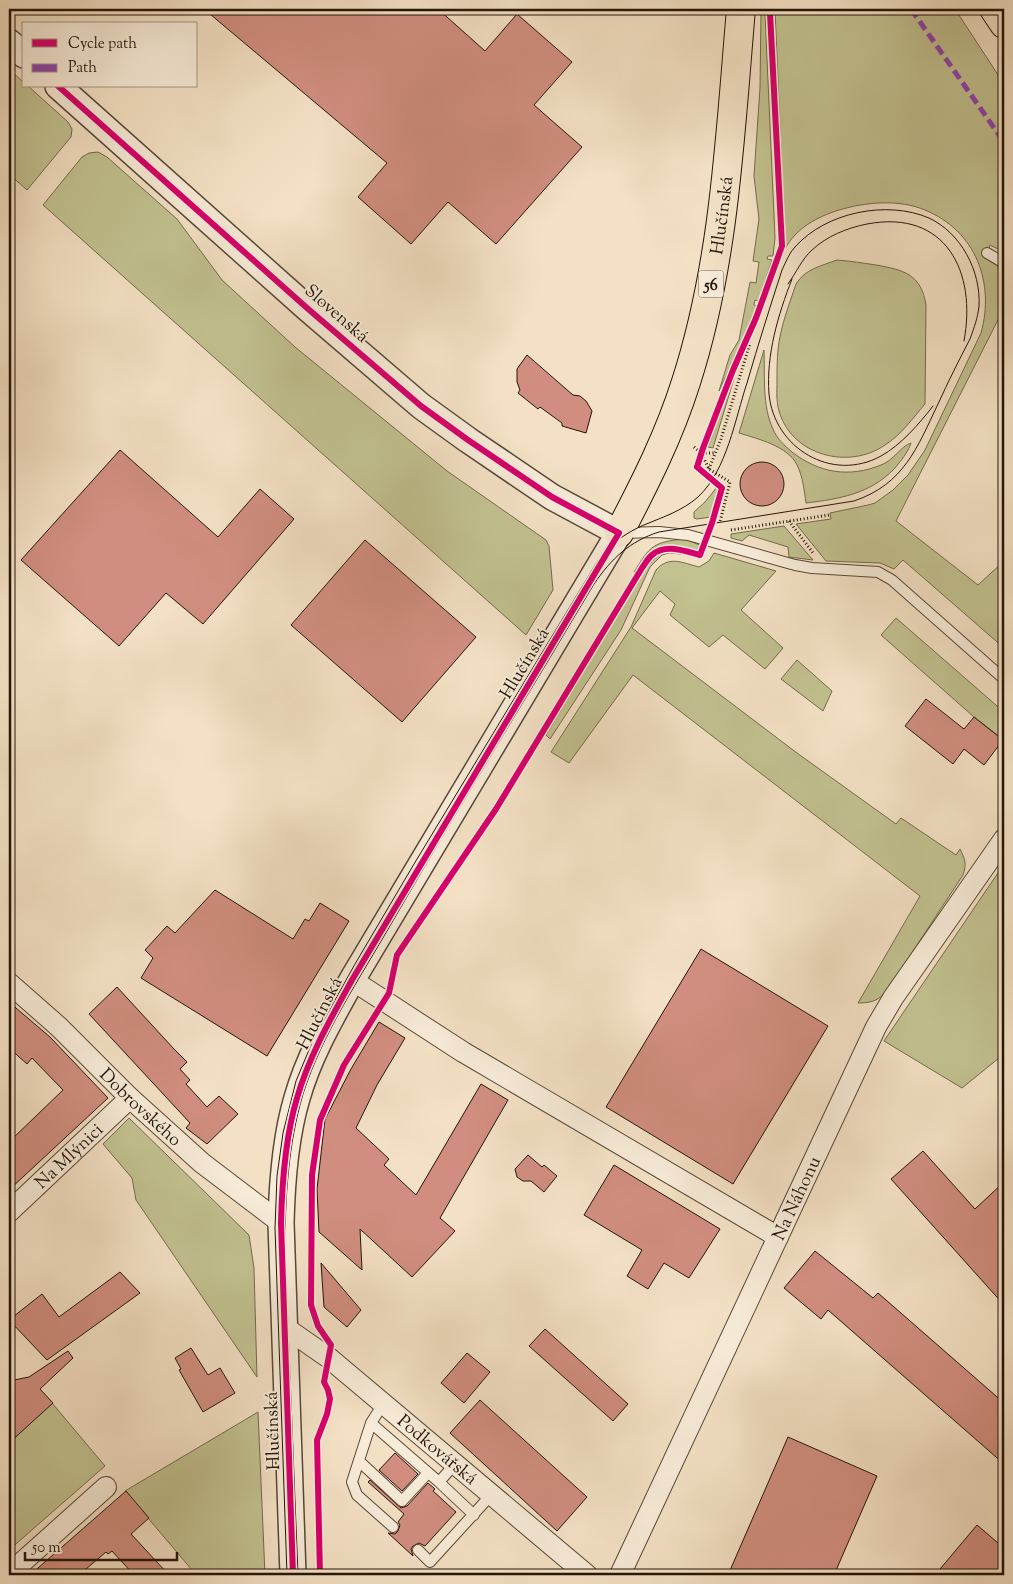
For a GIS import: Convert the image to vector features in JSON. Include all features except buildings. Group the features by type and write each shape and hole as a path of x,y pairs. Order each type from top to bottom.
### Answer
{"main road":[{"name":"Hlučínská","path":"619,533 655,465 672,422 686,382 706,308 718,248 723,206 741,9"},
{"path":"994,9 1004,24"}],"street":[{"path":"9,42 22,53"},
{"name":"Slovenská","path":"60,88 421,406 552,497 619,533"},
{"name":"Hlučínská","path":"292,1575 280,1223 282,1177 286,1146 296,1100 321,1038 352,980 619,533"},
{"name":"Na Náhonu","path":"620,1575 876,1027 893,998 1004,839"},
{"path":"352,980 464,1052 778,1237"},
{"name":"Dobrovského","path":"9,984 59,1026 130,1098 202,1163 280,1223"},
{"name":"Na Mlýnici","path":"9,1212 130,1098"},
{"name":"Podkovářská","path":"283,1326 328,1358 588,1575"},
{"path":"9,1574 106,1487"}],"lane":[{"path":"988,253 1004,263"},
{"path":"619,533 659,532 688,535 784,563 819,568 878,572 887,576 1004,678"},
{"path":"383,1404 370,1423 352,1482 357,1495 393,1527"},
{"path":"370,1423 474,1514"},
{"path":"359,1461 402,1501 428,1473"},
{"path":"439,1482 455,1464"},
{"path":"418,1550 430,1562 492,1494"}],"path":[{"path":"737,361 748,334"},
{"path":"707,471 715,453 750,343"},
{"path":"694,447 715,453"},
{"path":"697,467 702,450"},
{"path":"702,450 707,471 712,480"},
{"path":"707,471 730,482 720,522"},
{"path":"706,540 722,488"},
{"path":"725,531 829,515"},
{"path":"789,521 819,561 819,568"}],"shaded area":[{"path":"775,9 955,9 1004,84 1004,252 990,245 986,258 1004,270 1004,308 896,521 978,585 1004,561 1004,648 903,560 894,569 880,563 826,561 796,524 831,519 830,513 875,503 893,490 908,475 925,450 981,333 985,314 985,296 983,278 977,261 969,245 957,231 943,219 925,210 904,204 860,205 823,216 801,229 785,249"},
{"path":"761,12 765,14 775,238 773,256 768,256 767,259 772,260 759,301 755,300 754,305 758,307 719,391 730,355 739,340 750,282 756,283 759,262 753,261 759,219 754,176 760,88"},
{"path":"9,69 22,81 22,88 30,88 68,122 72,129 71,137 27,190 9,174"},
{"path":"98,152 107,157 177,219 222,280 295,347 447,471 546,540 549,546 553,590 526,635 43,205 82,157 89,153"},
{"path":"837,260 876,265 895,269 910,275 920,286 926,305 925,404 891,441 871,453 855,457 823,454 809,448 796,439 786,426 779,411 777,400 779,342 796,284 809,271"},
{"path":"764,350 765,390 769,420 775,433 786,447 813,465 824,469 846,472 869,469 881,465 911,443 894,469 864,490 830,500 806,503 801,474 793,458 772,444 739,433"},
{"path":"739,362 713,448 708,447"},
{"path":"717,487 719,491 711,517 694,518 694,512"},
{"path":"784,526 813,560 789,557 788,547 749,535 742,541 731,538 731,534"},
{"path":"685,539 702,546 695,551 666,546 660,548 649,556 634,572 649,550 654,546"},
{"path":"669,551 681,554 669,553 662,555 650,567 621,630 550,739 546,735 642,574 660,554"},
{"path":"714,553 776,571 741,610 783,648 765,669 723,635 709,647 670,615 675,604 660,591 632,628 797,753 896,824 901,818 956,855 960,849 963,856 965,865 963,875 890,986 884,994 873,1001 858,1003 920,896 633,675 569,763 551,752 631,627 656,570 661,565 671,561 699,567 709,561"},
{"path":"896,618 1004,712 1004,740 974,717 881,635"},
{"path":"797,660 832,691 823,711 781,679"},
{"path":"1004,864 1004,1054 962,1088 884,1041"},
{"path":"129,1118 249,1235 254,1268 257,1377 136,1200 132,1178 103,1144"},
{"path":"52,1403 105,1466 9,1550 9,1443"},
{"path":"258,1412 265,1575 188,1575 192,1570 125,1491"}],"tram line":[{"path":"287,1575 275,1228 277,1176 283,1133 296,1081 314,1038 414,864 597,562 612,545 624,536 692,502 708,486 716,473 729,443 782,270 793,249 808,235 823,225 858,213 876,210 895,210 929,218 951,233 967,254 977,280 979,306 970,339 923,435 907,463 885,485 871,494 854,501 659,532 639,540 614,559 594,584 467,796 355,986 320,1050 303,1094 298,1113 288,1172 286,1211 285,1251 298,1575"},
{"path":"788,284 808,254 818,245 838,233 867,224 894,222 917,226 936,236 950,251 960,270 965,292 967,316 964,341"},
{"path":"792,279 774,335 769,365 769,394 773,413 782,430 794,444 809,455 825,462 844,465 862,463 881,456 896,446 916,427 933,406"}],"marked path":[{"path":"911,9 1004,142"}],"cycle path":[{"path":"320,1575 317,1440 327,1414 330,1399 324,1382 331,1345 318,1326 311,1305 312,1175 320,1120 344,1065 389,993 397,955 496,809 642,568 651,556 663,549 682,550 700,555 722,488 697,467 733,370 756,318 782,246 769,9"},
{"path":"60,88 307,308 421,406 552,497 619,533 352,980 314,1052 302,1082 293,1113 285,1160 281,1223 293,1575"}]}
